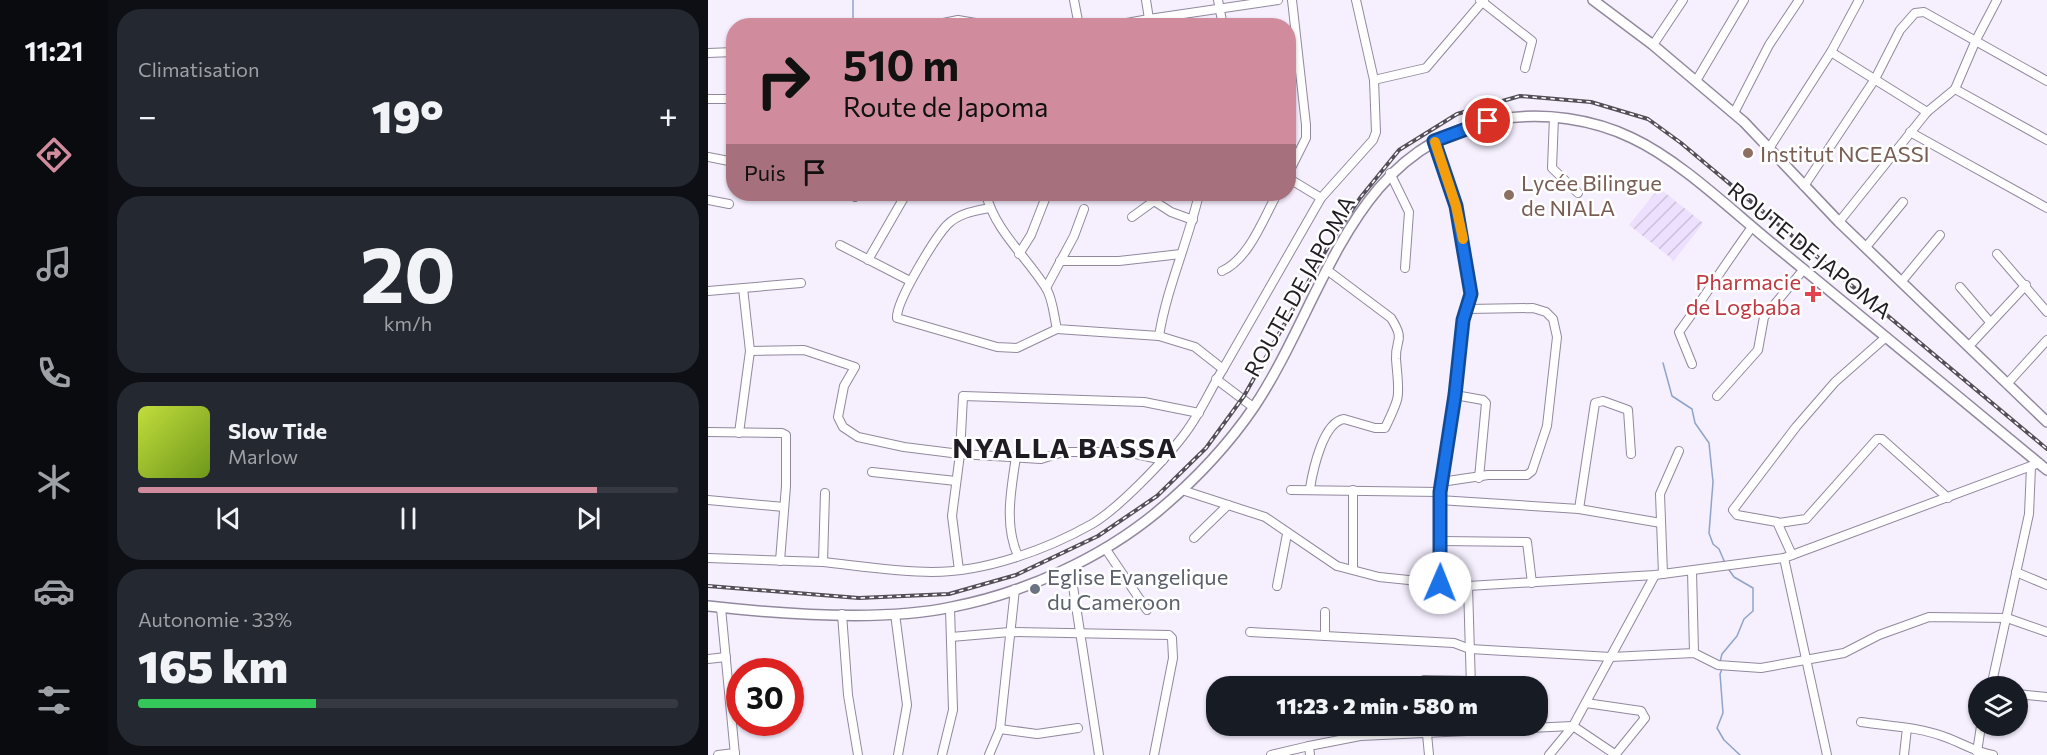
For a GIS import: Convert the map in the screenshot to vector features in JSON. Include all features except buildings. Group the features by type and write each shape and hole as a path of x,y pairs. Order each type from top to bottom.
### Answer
{"main road":[{"path":"1593,0 1653,45 1734,113 1770,147 1839,222 2047,422"},
{"name":"ROUTE DE JAPOMA","path":"708,606 842,614 895,614 950,608 1015,589 1070,567 1105,548 1155,514 1182,490 1236,431 1253,407 1349,228 1390,173 1434,141 1488,121 1518,116 1554,117 1580,122 1635,139 1674,165 1886,337 2035,465 2047,470"}],"street":[{"path":"1074,0 1077,18"},
{"path":"1146,0 1148,18"},
{"path":"1218,0 1222,18"},
{"path":"1171,18 1278,0"},
{"path":"1292,0 1294,18"},
{"path":"708,558 823,562 932,572 959,570 992,565 1018,556 1094,522 1163,459 1199,413 1321,198 1374,140 1377,124 1374,80 1356,0"},
{"path":"1653,45 1683,0"},
{"path":"1696,81 1744,0"},
{"path":"1734,113 1769,45 1799,0"},
{"path":"1770,147 1831,52 1859,0"},
{"path":"1839,222 1927,112 1955,88 1997,0"},
{"path":"1374,80 1426,68 1482,1 1532,41 1525,68"},
{"path":"1804,186 1875,79 1900,30 1915,13 1924,12 2047,81"},
{"path":"1296,36 1306,125 1305,138 1296,158"},
{"path":"708,53 726,52"},
{"path":"1831,52 1927,112"},
{"path":"1955,88 2047,140"},
{"path":"708,99 726,99"},
{"path":"1554,117 1552,168 1578,193"},
{"path":"1910,132 2047,208"},
{"path":"1434,141 1456,206 1471,294 1461,334 1455,395 1439,496 1440,583"},
{"path":"708,157 726,160"},
{"path":"1390,173 1409,212 1405,268"},
{"path":"1296,181 1321,198"},
{"path":"708,200 729,204"},
{"path":"868,260 902,201"},
{"path":"988,201 990,208 1019,254 1046,288 1057,329"},
{"path":"1019,254 1031,235 1044,201"},
{"path":"1132,217 1154,201 1171,212 1193,220"},
{"path":"1159,336 1166,297 1197,201"},
{"path":"1222,271 1232,267 1240,257 1273,201"},
{"path":"1866,247 1903,202"},
{"path":"990,208 967,213 947,226 910,281 896,314 898,320 950,331 987,345 1008,348 1017,348 1057,329 1159,336 1195,346 1223,369"},
{"path":"1046,288 1084,209"},
{"path":"1692,364 1679,332 1695,314 1702,297 1752,227"},
{"path":"1902,281 1940,235"},
{"path":"840,245 910,281"},
{"path":"1060,261 1119,261 1181,254"},
{"path":"1997,254 2047,312"},
{"path":"1717,396 1758,350 1764,317 1803,269"},
{"path":"1310,488 1320,448 1333,424 1344,419 1375,428 1384,428 1400,391 1396,356 1401,339 1396,325 1391,318 1328,270"},
{"path":"708,291 801,283"},
{"path":"1969,346 2026,285"},
{"path":"1960,287 1990,322"},
{"path":"740,433 750,351 743,288"},
{"path":"1442,482 1522,476 1532,471 1547,426 1557,330 1548,313 1533,308 1467,309"},
{"path":"1827,755 1788,557 1779,524 1774,520 1737,515 1733,510 1796,427 1835,382 1886,337"},
{"path":"2007,384 2047,340"},
{"path":"750,351 804,350 855,367 844,386 838,417 848,432 890,444 960,454 1041,459 1063,452 1127,452 1163,459"},
{"path":"1216,380 1253,407"},
{"path":"959,570 952,516 960,454 961,399 965,395 1144,402 1199,413"},
{"path":"1455,395 1486,403 1479,478"},
{"path":"1579,509 1595,403 1603,401 1628,410 1631,454"},
{"path":"708,432 782,433 786,435 780,561"},
{"path":"1779,524 1806,519 1877,439 1882,439 1948,498"},
{"path":"1550,755 1573,726 1659,575 1661,489 1679,451"},
{"path":"1016,457 1010,492 1010,534 1018,556"},
{"path":"1182,490 1265,517 1337,566 1379,578 1468,586 1659,575 1788,557 2035,465 2031,501 1994,676"},
{"path":"872,472 956,481"},
{"path":"1291,490 1310,488 1439,496 1579,509 1660,523"},
{"path":"1353,490 1353,569"},
{"path":"823,562 825,493"},
{"path":"708,500 784,507"},
{"path":"1194,538 1228,506"},
{"path":"1276,585 1287,534"},
{"path":"1441,541 1527,542 1532,583"},
{"path":"1105,548 1147,610"},
{"path":"1070,567 1099,755"},
{"path":"1692,571 1695,596 1694,653"},
{"path":"2016,572 2047,585"},
{"path":"1468,586 1472,676"},
{"path":"989,755 1000,729 1015,589"},
{"path":"718,755 735,754 721,608"},
{"path":"942,755 953,710 950,608"},
{"path":"1325,612 1325,636"},
{"path":"842,614 848,695 858,755"},
{"path":"895,614 906,705 898,755"},
{"path":"1250,632 1454,643 1470,649 1611,657 1694,653 1718,665 1761,668 1808,661 1856,649 1879,635 1929,616 2007,618 2047,632"},
{"path":"951,637 1010,632 1169,635 1172,638 1173,658 1154,755"},
{"path":"708,659 726,657"},
{"path":"2028,695 2047,697"},
{"path":"1548,727 1573,726 1615,755 1645,718 1641,711 1586,703"},
{"path":"1862,722 1907,728 1947,737 1977,752 1993,755"},
{"path":"1000,729 1037,734 1078,728"},
{"path":"1905,755 1907,728"},
{"path":"1271,755 1360,736"},
{"path":"1427,736 1429,755"},
{"path":"1977,752 1979,736"},
{"path":"1309,746 1310,755"}],"shaded area":[{"path":"1659,188 1703,223 1673,262 1629,225"}],"waterway":[{"path":"853,0 853,18"},
{"path":"1663,363 1672,396 1692,409 1695,423 1709,443 1713,482 1709,533 1725,563"},
{"path":"1720,662 1722,654 1737,636 1744,619 1753,611 1753,588 1734,577 1727,567"},
{"path":"1722,669 1720,674 1723,713 1717,728 1724,740 1740,755"}],"railway":[{"path":"708,586 859,598 949,594 1016,575 1098,536 1157,496 1206,448 1244,396 1329,245 1360,198 1399,150 1457,114 1520,96 1591,102 1648,119 1681,143 2047,449"}],"slow traffic":[{"path":"1435,142 1456,206 1463,239"}],"place":[{"name":"Institut NCEASSI","path":"1748,153"},
{"name":"Lycée Bilingue de NIALA","path":"1509,195"},
{"name":"Pharmacie de Logbaba","path":"1813,294"},
{"name":"Eglise Evangelique du Cameroon","path":"1035,589"}],"district":[{"name":"NYALLA BASSA","path":"1065,447"}],"route":[{"path":"1440,583 1439,500 1455,395 1463,320 1471,294 1456,206 1434,141 1462,128 1488,121"}]}
